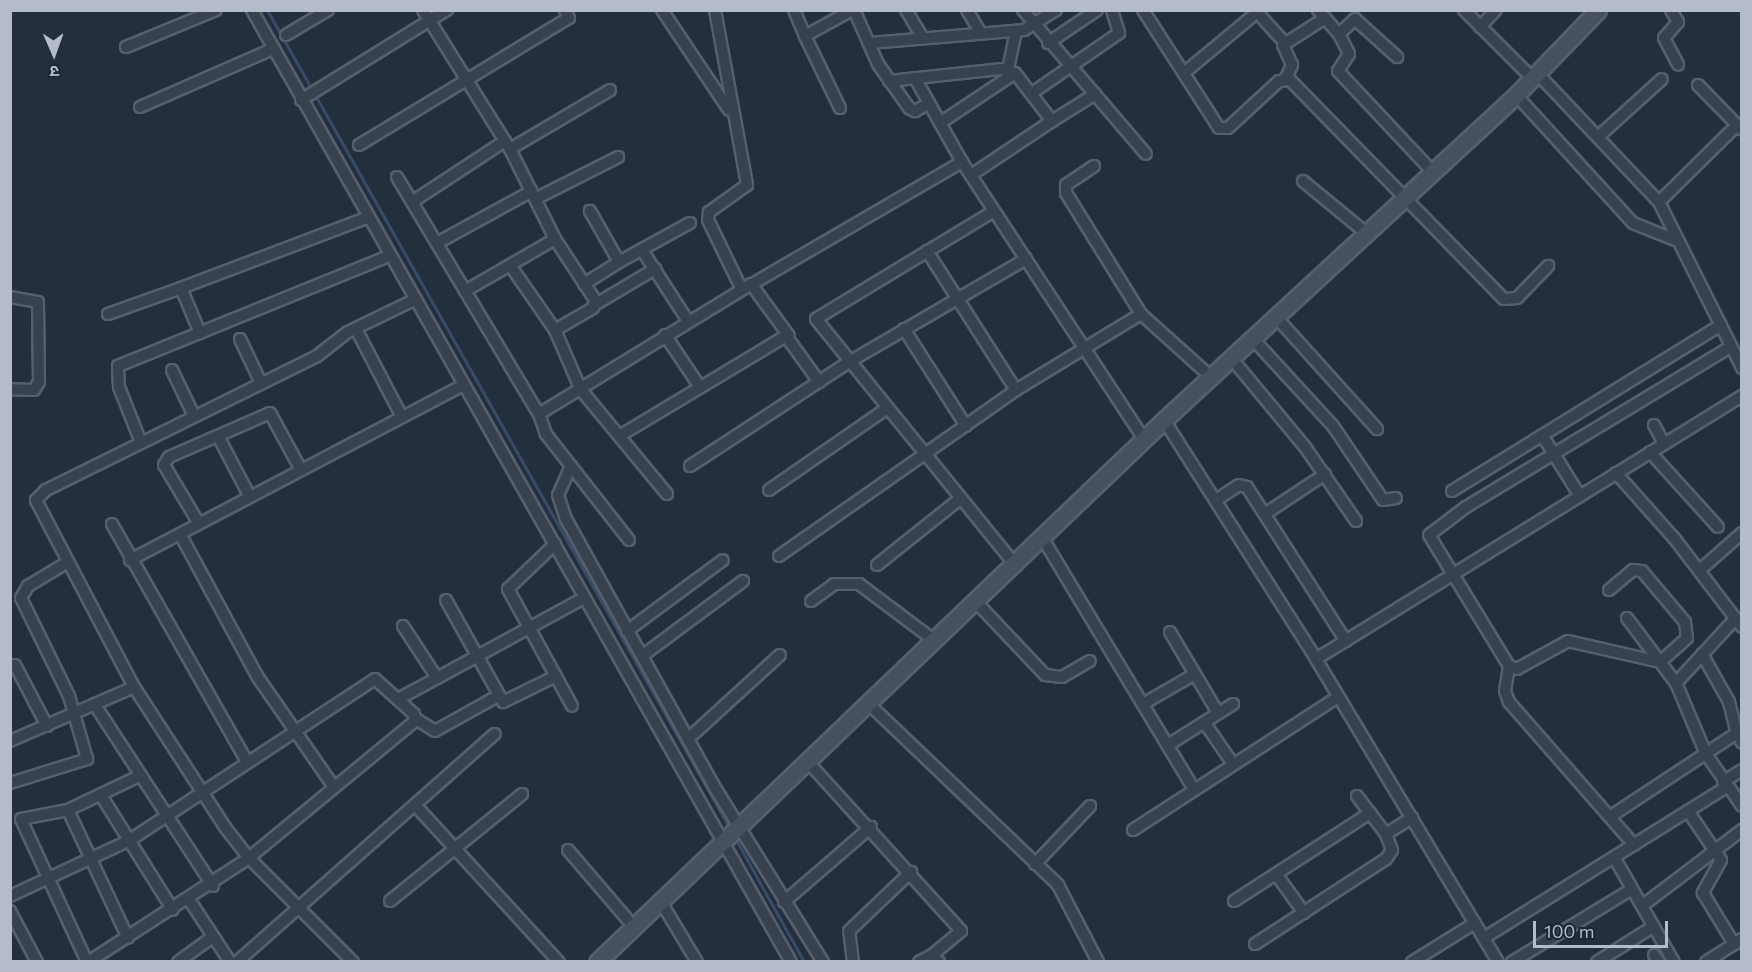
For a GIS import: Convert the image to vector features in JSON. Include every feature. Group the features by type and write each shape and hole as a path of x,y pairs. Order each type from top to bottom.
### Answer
{"main road":[{"path":"597,962 808,762 871,706 935,641 1016,566 1164,420 1516,95 1598,10"}],"street":[{"path":"126,47 216,10"},
{"path":"252,10 273,49 308,96 387,257 555,544 584,598 732,835 784,902 823,962"},
{"path":"286,35 328,10"},
{"path":"423,10 507,145 555,239 596,304"},
{"path":"308,96 447,10"},
{"path":"359,145 567,14 580,10"},
{"path":"662,10 731,112"},
{"path":"715,10 731,112 747,185 709,212 708,220 741,288"},
{"path":"794,10 840,108"},
{"path":"806,36 853,10 889,81 912,111 928,104"},
{"path":"906,10 923,38"},
{"path":"967,10 979,30"},
{"path":"1023,10 1032,26 1071,67 1146,154"},
{"path":"870,43 979,30 1016,31 1032,26 1056,10"},
{"path":"1048,43 1097,10"},
{"path":"1032,93 1119,33 1112,10"},
{"path":"1157,10 1145,14 1184,74 1224,130 1285,80 1292,65 1285,43 1257,11 1184,74"},
{"path":"1464,10 1598,137 1659,202 1675,240 1742,368"},
{"path":"1480,27 1496,10"},
{"path":"1671,10 1678,22 1664,38 1678,64"},
{"path":"1285,43 1322,14 1339,34 1349,54 1338,63 1340,73 1432,171"},
{"path":"1339,34 1359,15 1397,57"},
{"path":"940,123 1011,71 1016,31"},
{"path":"140,107 273,49"},
{"path":"889,81 1011,71"},
{"path":"1011,71 1032,93 1052,121"},
{"path":"915,78 962,162 1145,441"},
{"path":"1598,137 1662,79"},
{"path":"1285,80 1504,299 1517,298 1548,266"},
{"path":"1659,202 1739,127 1698,85"},
{"path":"412,202 507,145 610,90"},
{"path":"971,175 1095,94"},
{"path":"1516,95 1633,223 1675,240"},
{"path":"437,243 618,157"},
{"path":"539,414 581,390 741,288 754,284 962,162"},
{"path":"1094,166 1066,185 1065,193 1141,314 1212,378"},
{"path":"397,177 539,414 541,427 630,540"},
{"path":"1303,181 1366,233"},
{"path":"590,211 619,262"},
{"path":"994,211 816,318 886,409 1016,566"},
{"path":"108,314 366,218"},
{"path":"584,284 690,223"},
{"path":"465,291 512,268 555,239"},
{"path":"642,250 688,321"},
{"path":"927,250 1017,390"},
{"path":"140,440 116,368 387,257"},
{"path":"690,466 849,362 1026,259"},
{"path":"512,268 555,330 581,390 621,435 667,494"},
{"path":"555,330 655,269"},
{"path":"754,284 819,382"},
{"path":"181,288 200,333"},
{"path":"10,297 38,302 39,371 36,389 10,389"},
{"path":"348,960 249,858 202,791 134,687 37,505 38,495 140,440 317,356 356,329 412,301"},
{"path":"780,556 1017,390 1141,314"},
{"path":"1276,317 1377,429"},
{"path":"1452,491 1720,325"},
{"path":"356,329 402,417"},
{"path":"904,329 966,426"},
{"path":"665,335 700,387"},
{"path":"621,435 789,336"},
{"path":"240,339 261,383"},
{"path":"1252,339 1333,426 1383,500 1396,498"},
{"path":"1634,844 1509,702 1504,691 1509,666 1455,572 1430,539 1431,532 1730,347"},
{"path":"1232,359 1325,474 1356,521"},
{"path":"172,370 194,416"},
{"path":"130,560 300,468 461,386"},
{"path":"1316,659 1742,396"},
{"path":"768,490 886,409"},
{"path":"198,522 164,462 270,413 300,468"},
{"path":"1164,420 1316,659 1498,962"},
{"path":"1654,425 1664,444"},
{"path":"1542,435 1580,496"},
{"path":"218,436 249,495"},
{"path":"1650,452 1718,528"},
{"path":"571,466 558,488 560,506 627,631 689,738 791,962"},
{"path":"1616,473 1700,570 1739,622 1702,654 1676,683"},
{"path":"1265,514 1325,474"},
{"path":"1215,500 1244,485 1346,641"},
{"path":"877,565 961,498"},
{"path":"112,524 130,560 247,762"},
{"path":"1700,570 1742,533"},
{"path":"180,534 292,731 334,787"},
{"path":"1043,539 1193,788"},
{"path":"555,544 509,583 572,705"},
{"path":"627,631 723,560"},
{"path":"10,783 84,762 76,715 21,598 28,586 68,561"},
{"path":"1610,590 1633,570 1642,571 1685,622 1687,638 1660,662"},
{"path":"642,656 743,581"},
{"path":"811,601 834,584 859,584 935,641"},
{"path":"400,698 584,598"},
{"path":"446,600 498,696 509,702 556,676"},
{"path":"977,603 1045,675 1062,677 1090,661"},
{"path":"1627,618 1676,683 1706,754 1725,785 1742,806"},
{"path":"403,626 438,678"},
{"path":"1170,632 1218,713"},
{"path":"1509,666 1524,669 1568,641 1660,662"},
{"path":"1611,816 1706,754 1739,738 1729,702 1702,654"},
{"path":"689,738 780,655"},
{"path":"15,665 46,726"},
{"path":"1143,704 1195,674"},
{"path":"10,896 130,840 292,731 375,679 400,698 416,719 435,731 498,696"},
{"path":"10,741 76,715 134,687"},
{"path":"1133,830 1193,788 1338,697"},
{"path":"1168,745 1233,704"},
{"path":"95,705 138,777 213,886"},
{"path":"871,706 1061,891 1098,962"},
{"path":"138,777 102,797 68,810 21,819 88,962 213,886 416,719"},
{"path":"1204,722 1233,764"},
{"path":"237,962 495,734"},
{"path":"808,762 871,827 961,931 936,958 920,962"},
{"path":"1484,938 1688,811 1742,770"},
{"path":"390,901 522,794"},
{"path":"1256,944 1386,860 1392,850 1386,834 1357,796"},
{"path":"102,797 173,910"},
{"path":"415,805 559,962"},
{"path":"1035,864 1090,806"},
{"path":"68,810 93,857 128,939"},
{"path":"1688,811 1715,850 1721,866 1703,893 1738,941 1706,962"},
{"path":"1234,901 1370,813"},
{"path":"1386,834 1412,818"},
{"path":"784,902 871,827"},
{"path":"1642,906 1742,830"},
{"path":"568,850 634,927"},
{"path":"1614,857 1674,962"},
{"path":"853,962 849,931 911,872"},
{"path":"1276,874 1304,913"},
{"path":"1512,962 1632,889"},
{"path":"190,901 211,938 230,962"},
{"path":"662,902 697,962"},
{"path":"10,911 37,962"},
{"path":"1412,962 1476,923"},
{"path":"1597,962 1654,926"},
{"path":"178,962 211,938"}],"waterway":[{"path":"267,10 730,829"},
{"path":"735,838 804,962"}]}
